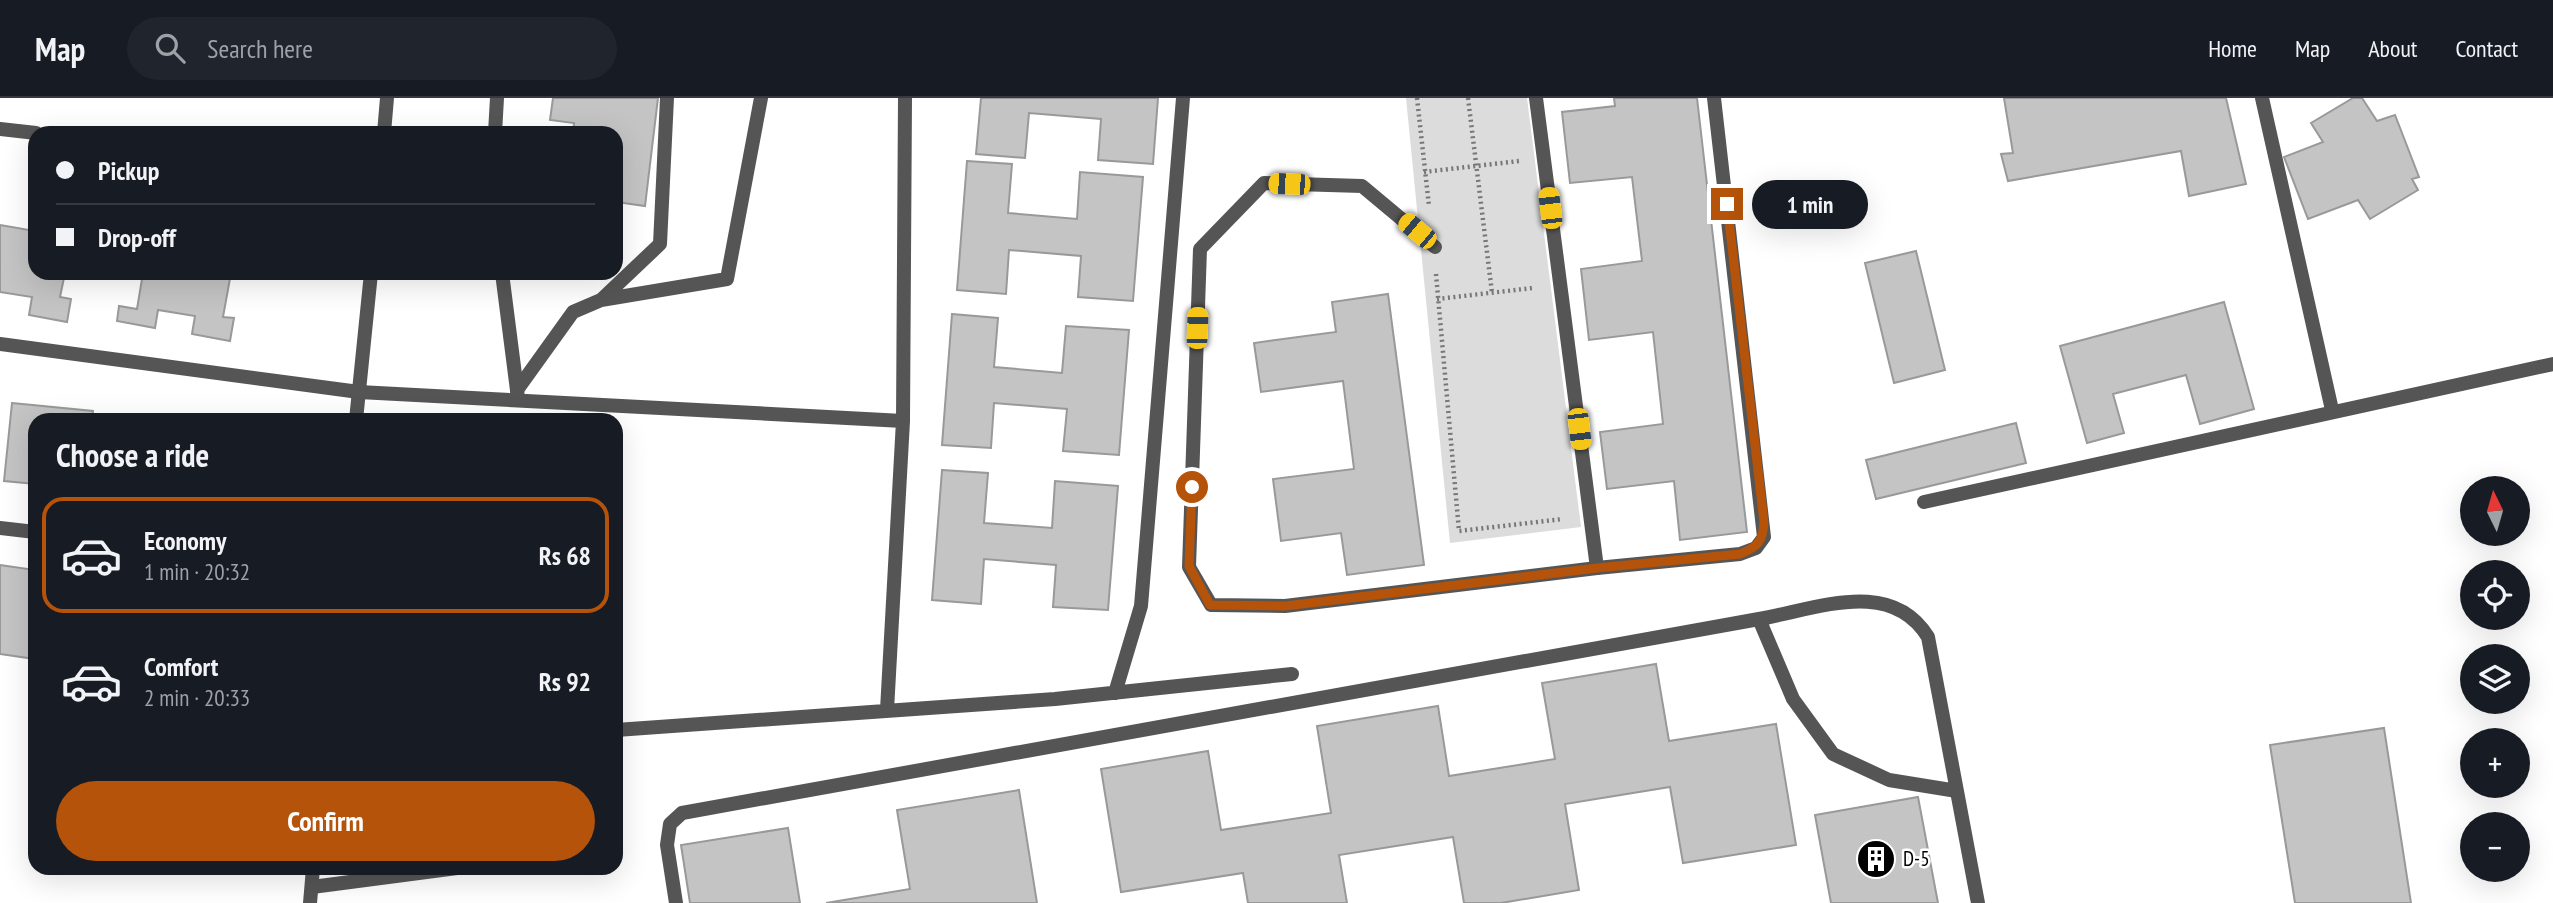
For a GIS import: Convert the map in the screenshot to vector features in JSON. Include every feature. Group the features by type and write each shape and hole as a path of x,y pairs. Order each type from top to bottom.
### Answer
{"street":[{"path":"385,126 387,98"},
{"path":"496,126 498,98"},
{"path":"623,279 660,244 667,98"},
{"path":"517,394 573,312 601,300 727,279 761,98"},
{"path":"887,710 904,421 905,98"},
{"path":"1115,693 1141,606 1183,98"},
{"path":"1536,98 1597,568"},
{"path":"1435,247 1362,186 1264,183 1200,249 1189,566 1210,605 1285,606 1597,568 1740,554 1756,548 1764,537 1714,98"},
{"path":"2262,98 2332,411"},
{"path":"0,129 28,132"},
{"path":"357,413 369,280"},
{"path":"503,280 517,394"},
{"path":"601,300 622,280"},
{"path":"0,344 359,391 517,394 904,421"},
{"path":"1924,502 2553,364"},
{"path":"0,528 28,532"},
{"path":"676,903 667,845 670,824 682,813 1759,619 1876,601 1897,606 1917,619 1928,637 1978,903"},
{"path":"1759,619 1793,699 1833,754 1889,780 1956,790"},
{"path":"623,729 1115,693 1292,674"},
{"path":"310,903 313,875"},
{"path":"312,887 404,875"}],"path":[{"path":"1417,98 1435,247 1437,299 1460,531 1567,519 1565,505"},
{"path":"1468,98 1492,293"},
{"path":"1424,172 1523,161 1522,148"},
{"path":"1437,299 1539,288"}],"shaded area":[{"path":"1406,98 1527,98 1581,527 1450,543"}],"building":[{"path":"553,98 658,98 645,206 623,203 623,126 574,126 574,123 550,120"},
{"path":"981,98 1158,98 1153,164 1098,160 1101,119 1029,113 1025,158 976,154"},
{"path":"1614,98 1697,98 1747,532 1680,540 1674,481 1607,489 1600,432 1663,424 1653,332 1589,340 1581,269 1642,261 1632,177 1570,183 1562,112 1615,106"},
{"path":"2004,98 2226,98 2246,184 2189,196 2181,151 2008,181 2001,154 2013,153"},
{"path":"2353,98 2362,98 2377,121 2395,115 2419,177 2412,179 2418,190 2370,219 2358,200 2308,219 2284,157 2323,142 2311,123"},
{"path":"967,161 1012,164 1008,213 1077,219 1080,172 1143,177 1133,301 1078,297 1081,256 1009,250 1006,294 957,290"},
{"path":"0,225 28,230 28,280 64,280 60,297 71,299 67,322 29,315 32,297 0,292"},
{"path":"1916,251 1945,370 1894,383 1865,263"},
{"path":"142,280 230,280 223,317 234,318 230,341 192,334 195,316 158,310 155,328 117,321 119,306 137,309"},
{"path":"1388,294 1424,565 1347,575 1341,533 1281,541 1273,479 1354,469 1343,381 1261,392 1254,343 1336,332 1332,302"},
{"path":"2224,302 2254,409 2200,424 2186,375 2113,394 2124,433 2087,443 2060,346"},
{"path":"952,314 998,318 994,367 1062,373 1066,326 1129,330 1119,455 1063,451 1067,409 994,403 991,448 942,445"},
{"path":"12,403 93,411 28,413 28,483 4,481"},
{"path":"2016,423 2026,463 1876,499 1866,460"},
{"path":"942,470 988,473 984,523 1052,528 1055,481 1118,486 1108,610 1053,607 1056,565 984,559 981,604 932,600"},
{"path":"0,565 28,569 28,658 0,654"},
{"path":"1656,664 1669,741 1776,724 1796,845 1683,863 1670,787 1565,804 1579,890 1501,903 1464,903 1453,837 1339,855 1347,903 1248,903 1243,873 1121,892 1101,769 1208,751 1221,830 1331,813 1317,726 1438,706 1449,776 1555,759 1542,683"},
{"path":"2384,728 2411,903 2295,903 2270,745"},
{"path":"1019,790 1037,903 826,903 910,889 897,810"},
{"name":"D-5","path":"1918,797 1938,903 1831,903 1815,815"},
{"path":"788,828 800,903 690,903 681,845"}],"place":[{"name":"D-5","path":"1876,859"}],"route":[{"path":"1192,487 1189,566 1210,605 1285,606 1597,568 1740,554 1756,548 1764,537 1764,522 1727,204"}]}
